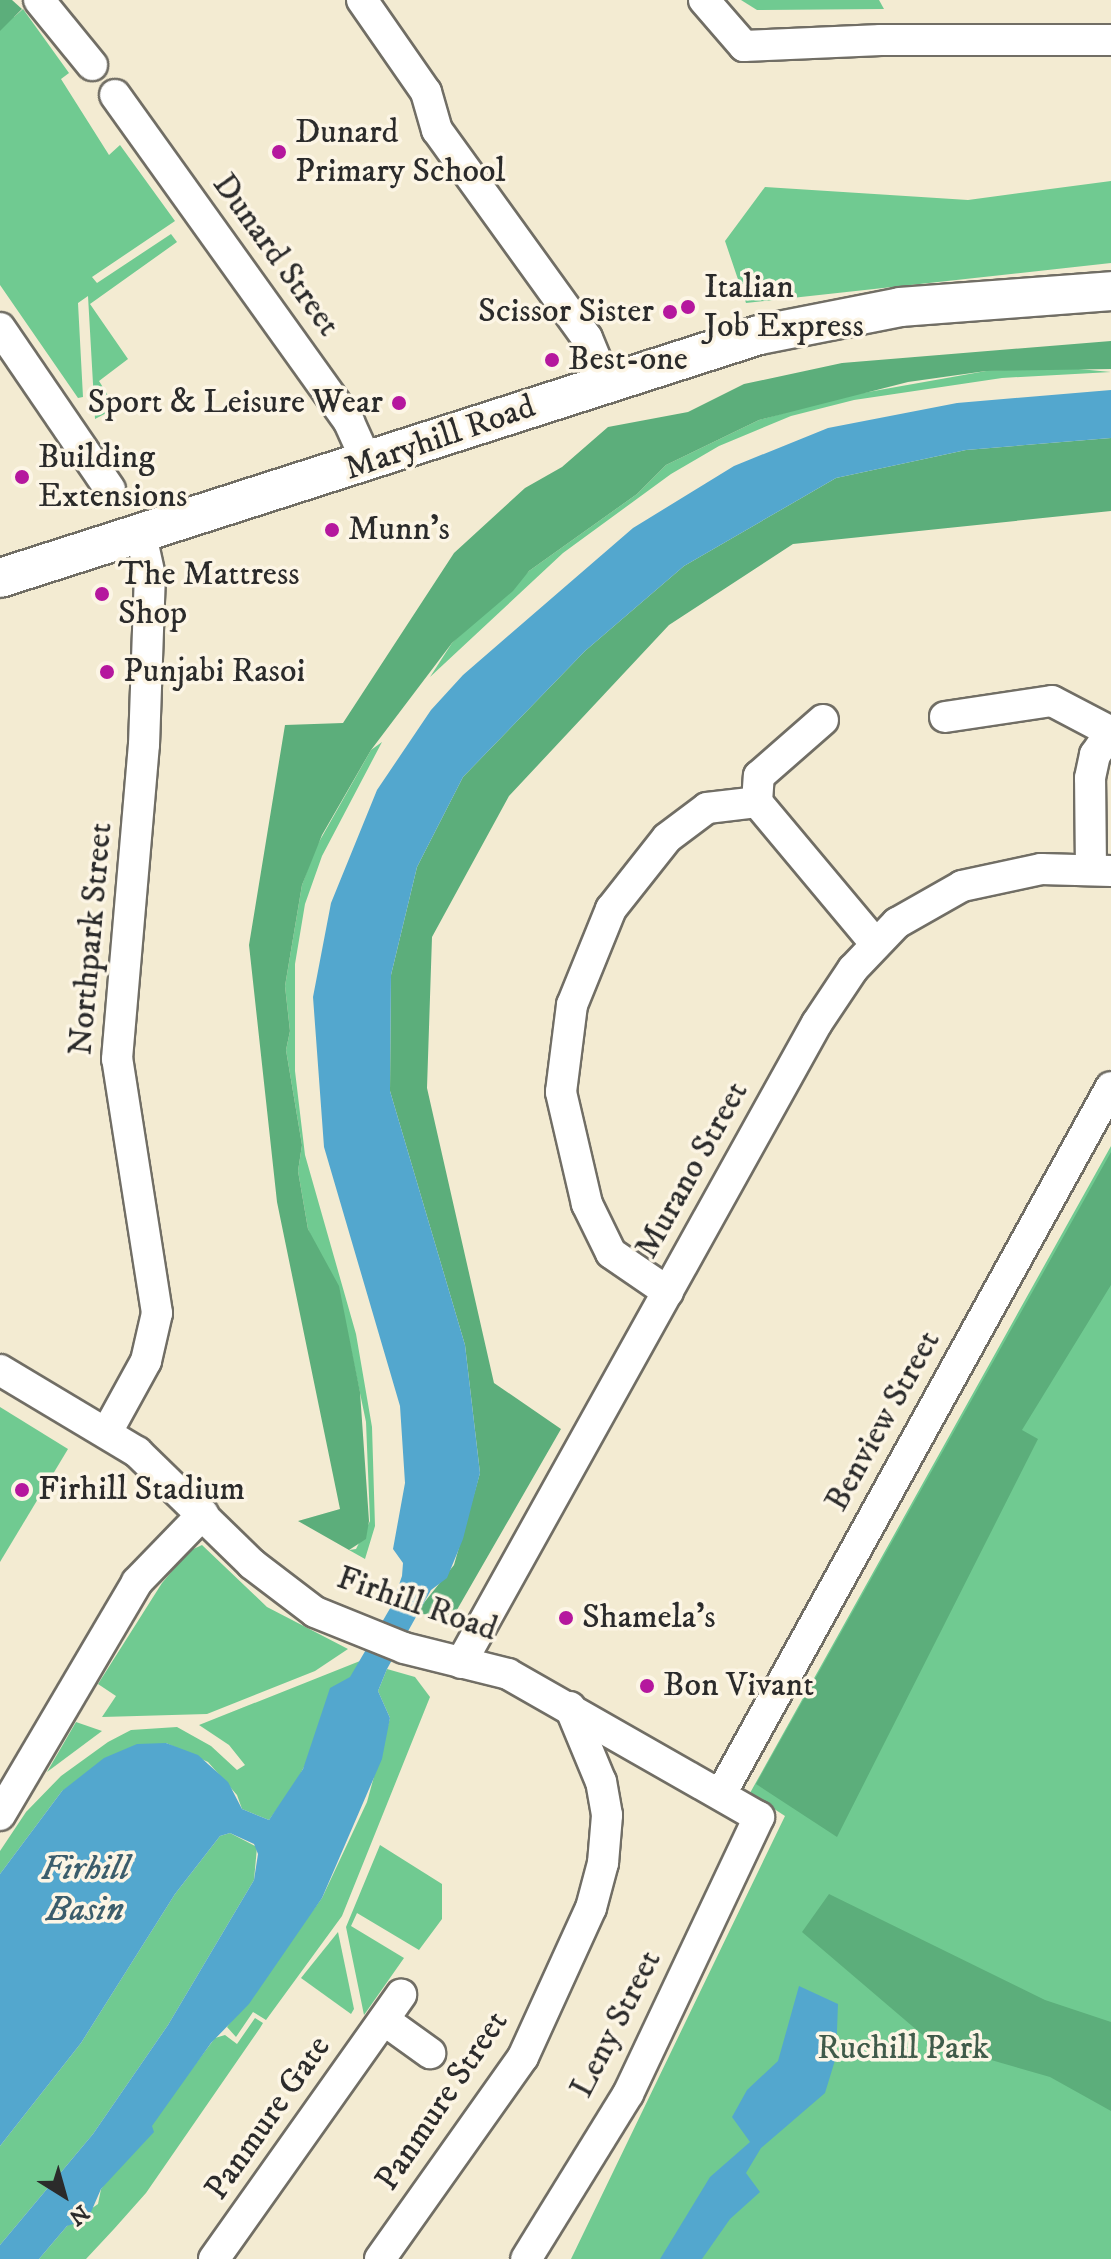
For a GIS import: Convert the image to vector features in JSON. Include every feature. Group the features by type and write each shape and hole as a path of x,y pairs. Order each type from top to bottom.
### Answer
{"main road":[{"name":"Maryhill Road","path":"3,572 141,535 368,464 759,335 846,316 942,303 1111,291"}],"street":[{"path":"39,0 92,65"},
{"path":"362,0 426,92 437,130 587,338 606,384"},
{"path":"704,0 744,46 881,40 1111,40"},
{"name":"Dunard Street","path":"115,95 349,422 368,464"},
{"path":"0,328 110,489"},
{"name":"Northpark Street","path":"107,1432 146,1361 157,1313 117,1059 144,745 150,576 141,535"},
{"path":"945,717 1052,701 1111,731 1095,755 1090,778 1101,870"},
{"path":"823,720 759,776 757,802 875,943"},
{"path":"668,1292 611,1253 587,1204 561,1092 572,1005 611,909 667,838 707,808 757,802"},
{"name":"Murano Street","path":"461,1663 821,1016 875,943 926,904 962,886 1041,869 1101,870"},
{"name":"Benview Street","path":"722,1792 1111,1087"},
{"name":"Firhill Road","path":"0,1370 107,1432 166,1476 278,1586 359,1633 404,1648 508,1674 722,1792 759,1817"},
{"path":"0,1815 137,1582 203,1514"},
{"name":"Panmure Street","path":"380,2259 523,2057 591,1908 603,1863 607,1815 601,1782 570,1707"},
{"name":"Leny Street","path":"526,2259 628,2094 759,1817"},
{"name":"Panmure Gate","path":"214,2259 401,1995"},
{"path":"384,2020 430,2053"}],"green space":[{"path":"0,0 14,17 23,9 69,73 61,79 109,155 120,145 175,221 92,277 97,283 171,234 177,242 90,304 128,359 99,381 116,408 95,419 88,296 78,303 83,397 78,398 0,285"},
{"path":"0,0 12,0 22,9 0,31"},
{"path":"741,0 879,0 884,9 757,10"},
{"path":"1111,181 1111,263 746,303 725,241 765,187 968,200"},
{"path":"1111,341 1111,369 986,371 908,382 759,420 666,465 637,494 529,571 513,591 452,643 371,750 322,835 302,885 285,986 290,1031 286,1050 302,1145 298,1171 308,1229 339,1286 360,1392 369,1521 366,1539 349,1550 298,1521 340,1509 277,1202 249,945 285,725 343,723 454,553 525,488 562,467 608,427 688,412 744,384 842,363"},
{"path":"1057,367 1111,372 1002,378 854,400 791,416 719,446 671,474 563,553 430,677 452,643 529,571 637,494 666,465 759,420 840,397 986,371"},
{"path":"1111,438 1111,511 793,544 669,625 509,796 432,937 427,1088 494,1383 561,1429 454,1615 415,1614 454,1565 480,1473 465,1345 390,1091 391,975 417,867 463,777 585,651 684,566 836,478 966,450"},
{"path":"382,742 322,856 305,904 295,964 295,1071 305,1155 356,1334 372,1427 375,1526 365,1559 349,1550 356,1549 370,1521 366,1422 343,1311 308,1229 298,1171 302,1145 286,1050 290,1031 285,986 302,885 315,849 371,750"},
{"name":"Ruchill Park","path":"1111,1146 1111,2259 571,2259 785,1816 750,1793"},
{"path":"1111,1152 1111,1285 1022,1430 1038,1439 837,1837 756,1784"},
{"name":"Firhill Stadium","path":"0,1407 68,1449 0,1562"},
{"path":"202,1545 267,1607 348,1649 315,1671 207,1714 102,1717 116,1696 98,1684 162,1583 189,1551"},
{"path":"360,1661 294,1786 269,1820 242,1809 237,1795 208,1762 166,1743 62,1791 0,1874 0,1851 26,1812 61,1776 108,1742 131,1730 177,1727 211,1746 237,1770 245,1765 229,1745 199,1725"},
{"path":"387,1669 415,1677 430,1697 342,1916 266,2020 253,2012 236,2037 227,2027 322,1898 367,1802 390,1718 378,1691"},
{"path":"76,1722 102,1731 47,1772"},
{"path":"230,1833 257,1847 254,1880 168,2025 93,2134 0,2245 0,2146 81,2043 175,1894 220,1836"},
{"path":"380,1845 442,1884 442,1919 419,1950 357,1913 351,1926 404,1958 364,2015 346,1927"},
{"path":"829,1894 1045,2000 1111,2022 1111,2111 1050,2077 932,2043 802,1932"},
{"path":"338,1932 354,2009 351,2014 301,1978"},
{"path":"255,2018 263,2023 260,2028 146,2193 114,2229 86,2259 39,2259 67,2226 98,2204 101,2189 215,2038 225,2035 237,2044"}],"water":[{"name":"Firhill Basin","path":"1111,390 1111,438 966,450 836,478 684,566 585,651 463,777 417,867 391,975 390,1091 465,1345 480,1473 463,1539 447,1578 431,1590 378,1691 390,1718 382,1759 322,1898 249,2004 211,2043 152,2126 154,2132 101,2189 88,2219 67,2226 39,2259 0,2259 0,2245 93,2134 168,2025 254,1880 258,1854 254,1844 230,1833 220,1836 175,1894 81,2043 0,2146 0,1874 62,1791 104,1758 137,1744 166,1743 198,1755 228,1782 242,1809 269,1820 303,1769 330,1688 350,1677 392,1605 402,1576 403,1563 393,1549 405,1483 400,1406 324,1147 313,997 331,903 377,790 431,710 463,675 633,528 734,466 828,428 957,403"},
{"path":"799,1986 838,2004 836,2057 825,2093 761,2148 746,2173 760,2192 730,2219 702,2259 660,2259 710,2177 750,2142 732,2117 747,2090 778,2061"}],"place":[{"name":"Dunard Primary School","path":"279,152"},
{"name":"Italian Job Express","path":"688,307"},
{"name":"Scissor Sister","path":"670,312"},
{"name":"Best-one","path":"552,360"},
{"name":"Sport & Leisure Wear","path":"399,403"},
{"name":"Building Extensions","path":"22,477"},
{"name":"Munn's","path":"332,530"},
{"name":"The Mattress Shop","path":"102,594"},
{"name":"Punjabi Rasoi","path":"107,672"},
{"name":"Firhill Stadium","path":"22,1490"},
{"name":"Shamela's","path":"566,1618"},
{"name":"Bon Vivant","path":"647,1686"}]}
